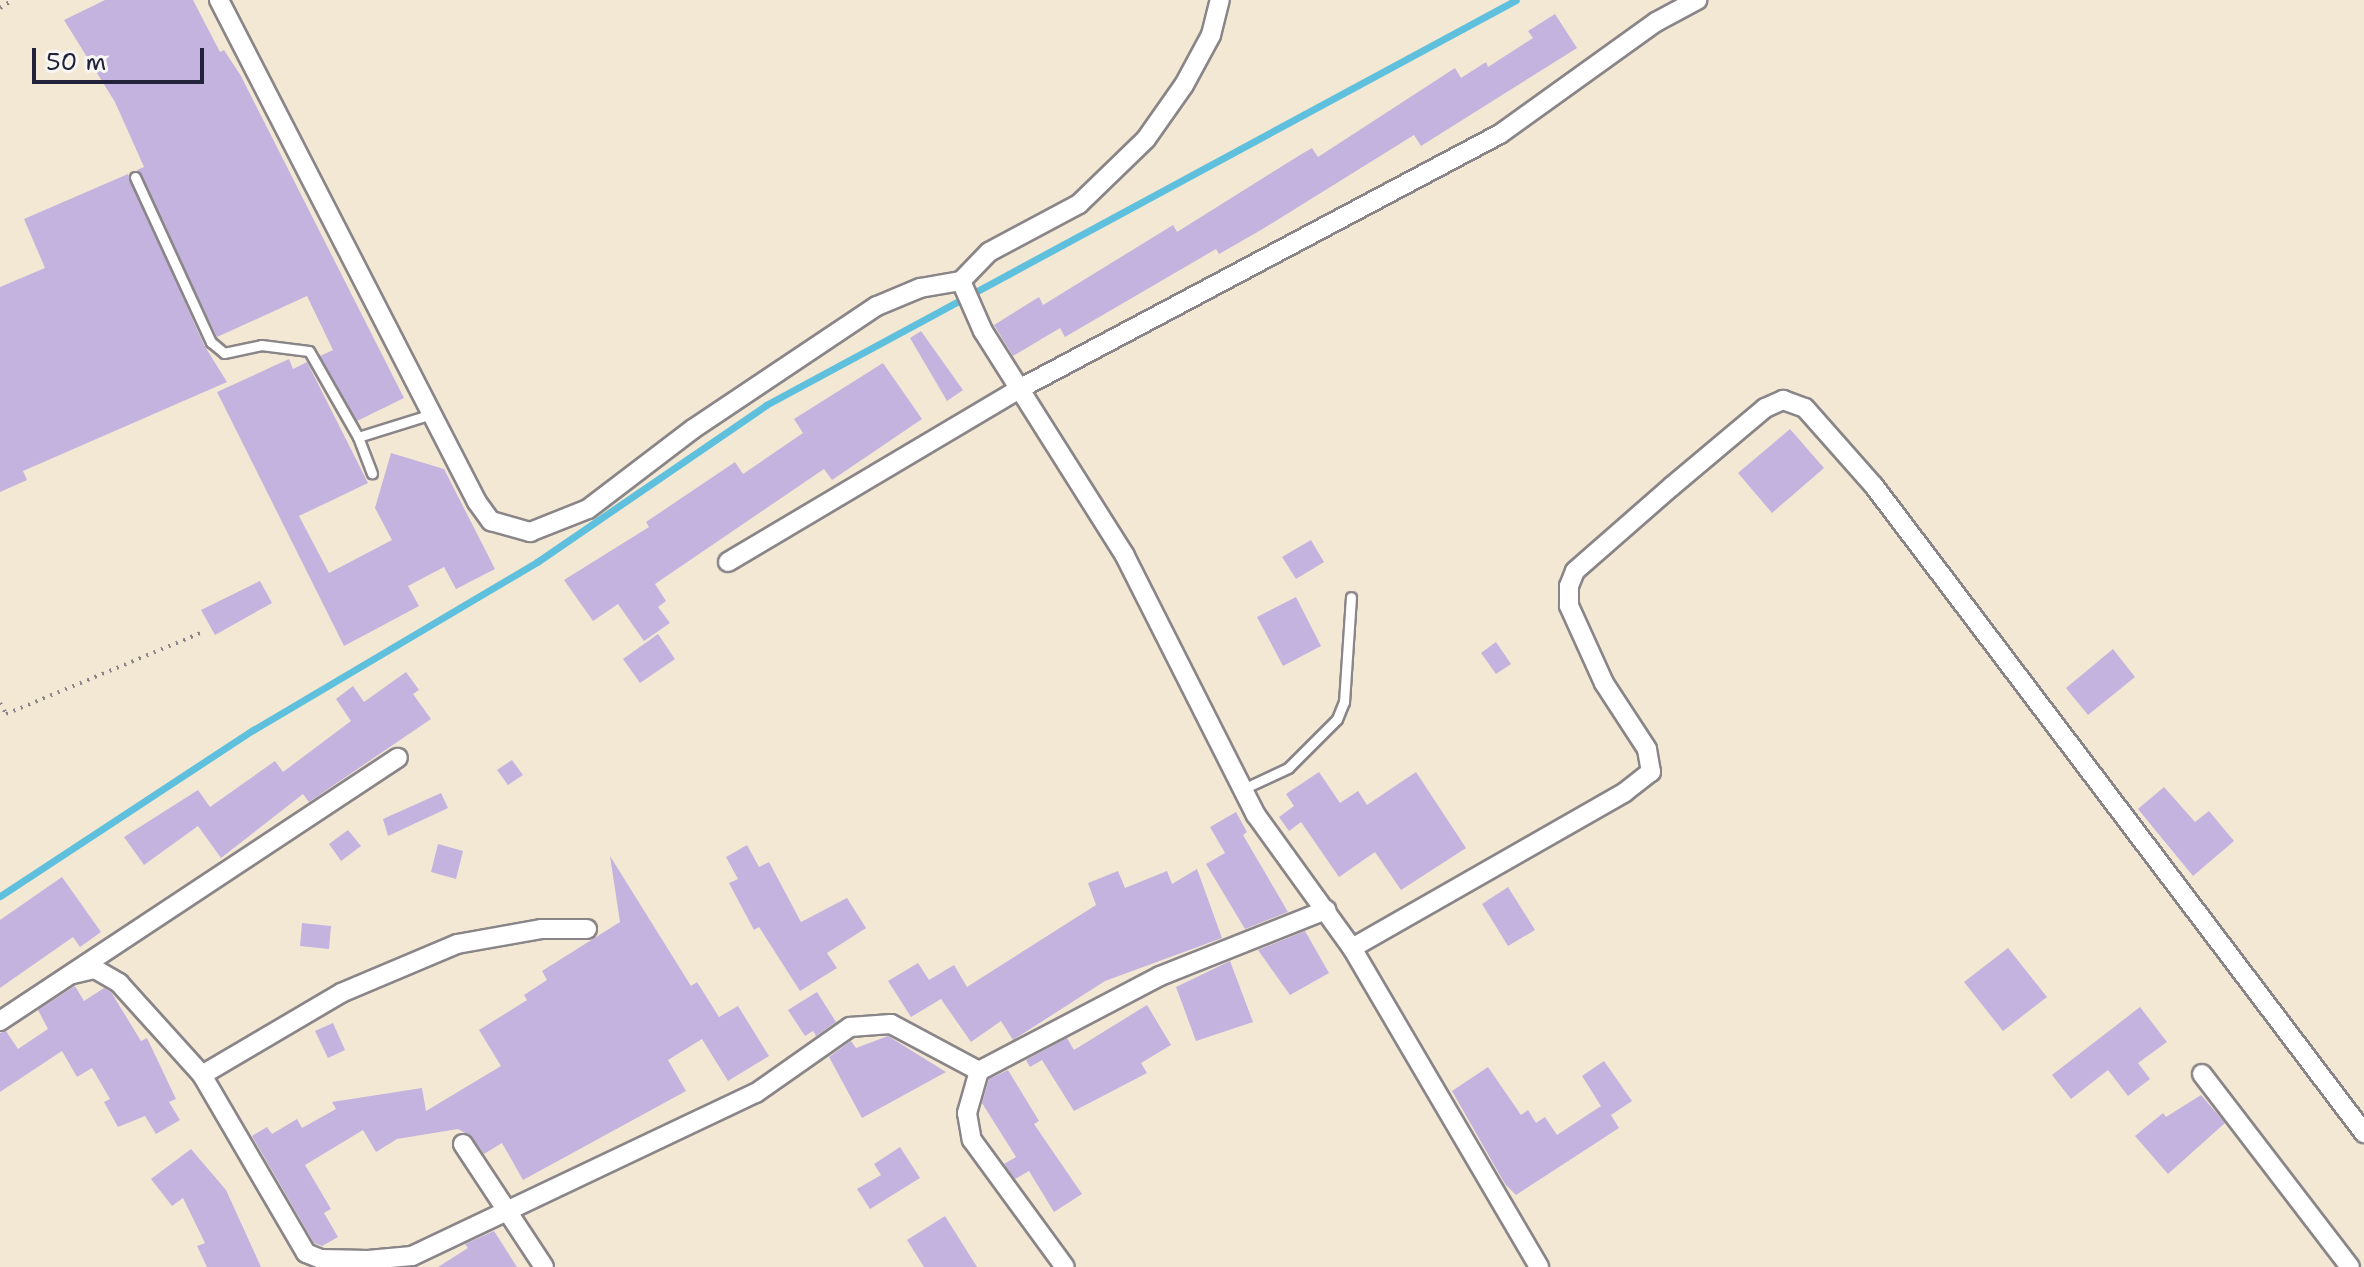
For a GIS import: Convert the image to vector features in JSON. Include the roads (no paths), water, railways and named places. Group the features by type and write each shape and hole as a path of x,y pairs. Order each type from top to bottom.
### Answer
{"street":[{"path":"219,0 428,415 491,521 515,531 545,530 588,509 693,429 877,306 920,288 962,287"},
{"path":"962,287 989,252 1079,204 1146,139 1211,35 1220,0"},
{"path":"728,562 1021,388 1500,134 1656,22 1697,0"},
{"path":"962,287 983,331 1125,556 1243,789 1352,948 1539,1267"},
{"path":"1352,948 1625,792 1651,772 1647,749 1604,683 1569,606 1569,586 1575,571 1671,487 1765,408 1783,400 1805,408 1874,486 2364,1133"},
{"path":"0,1021 398,758"},
{"path":"1065,1267 972,1140 967,1113 979,1071 1160,976 1326,910"},
{"path":"202,1075 341,993 457,944 541,929 587,929"},
{"path":"73,974 95,969 119,983 202,1075 306,1253 321,1259 415,1262 507,1209 756,1093 850,1027 891,1024 979,1071"},
{"path":"2202,1074 2350,1267"},
{"path":"463,1144 544,1267"}],"lane":[{"path":"135,177 211,342 224,353 261,345 309,351 358,437 372,473"},
{"path":"358,437 428,415"},
{"path":"1243,789 1288,768 1337,719 1344,702 1351,597"}],"waterway":[{"path":"0,896 253,730 537,562 766,405 1516,0"}]}
